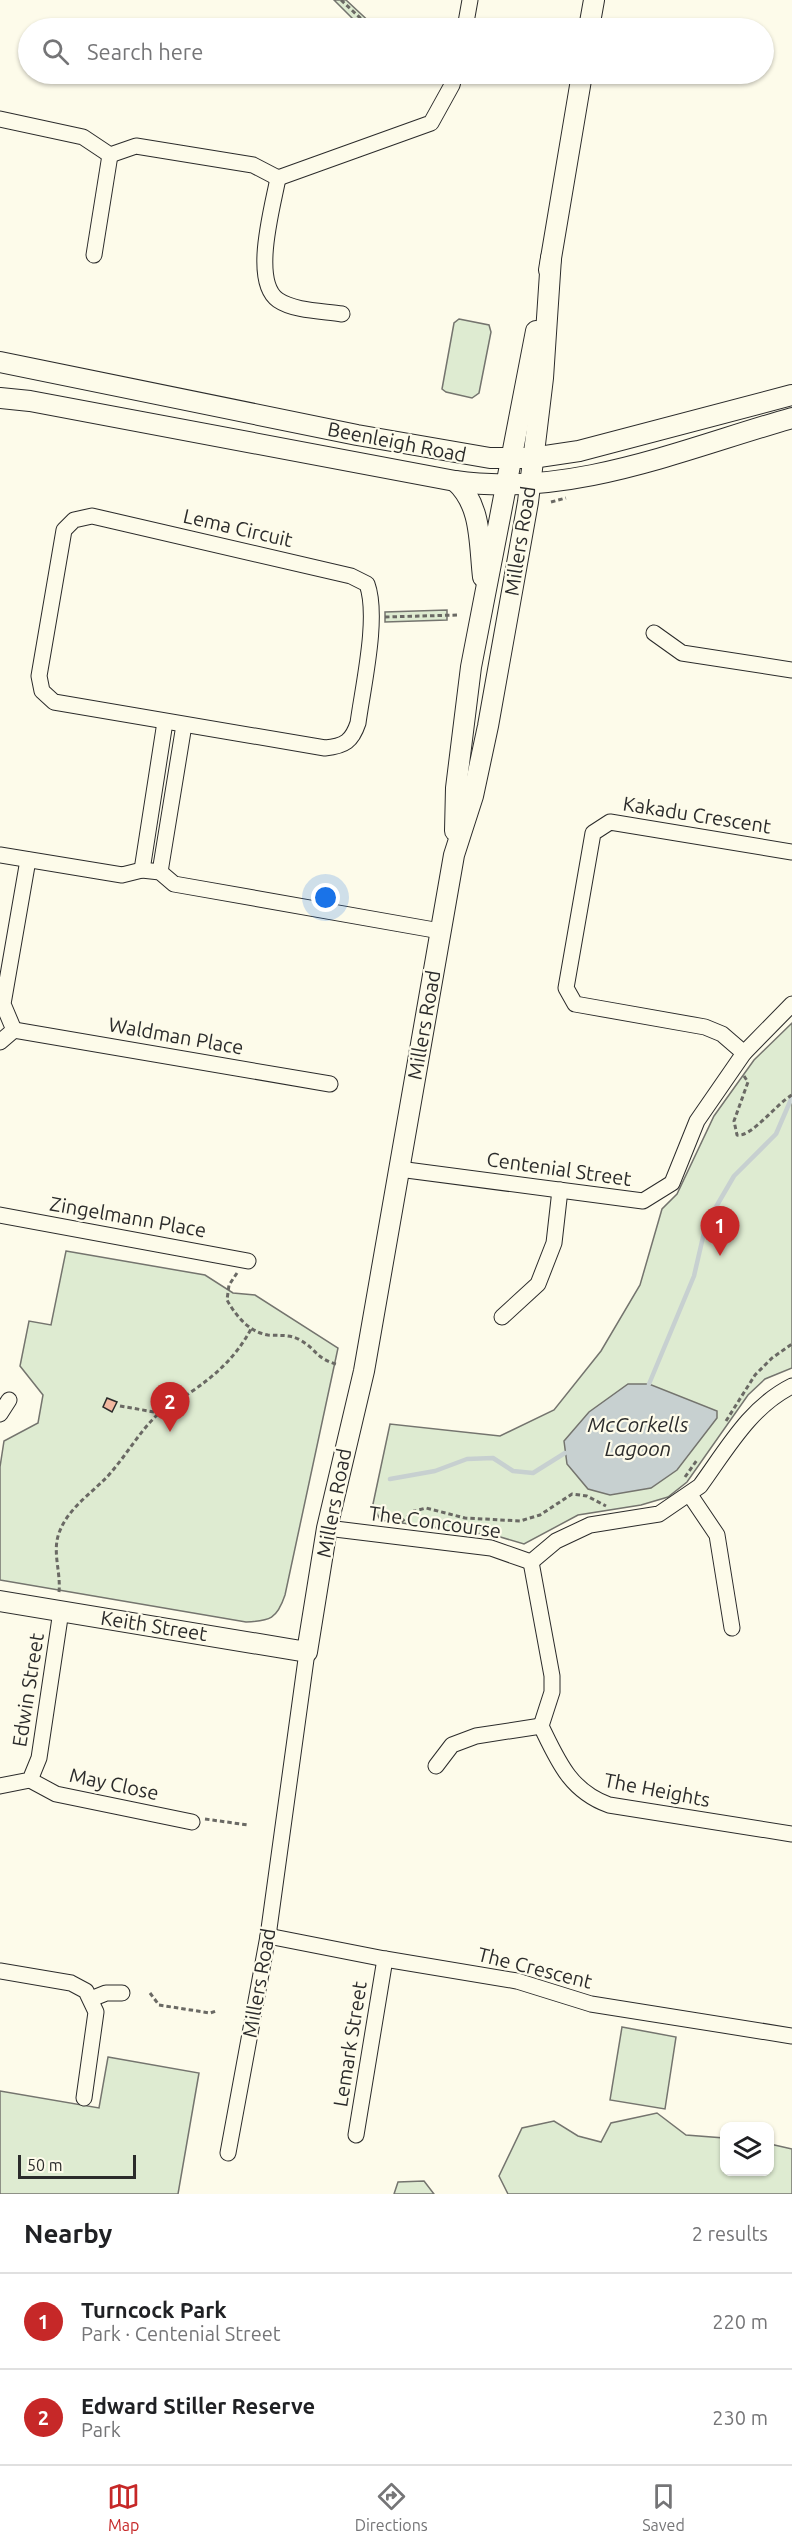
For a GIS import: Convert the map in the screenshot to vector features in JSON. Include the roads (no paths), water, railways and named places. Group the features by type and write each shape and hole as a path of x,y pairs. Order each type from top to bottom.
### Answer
{"street":[{"path":"467,18 470,0"},
{"path":"591,18 594,0"},
{"path":"110,155 136,146 253,165 278,178 431,123 452,84"},
{"name":"Millers Road","path":"454,855 456,788 471,667 510,458 551,258 580,84"},
{"path":"0,118 83,137 110,155"},
{"path":"94,255 110,155"},
{"path":"278,178 265,261 267,285 278,300 288,305 342,314"},
{"name":"Millers Road","path":"228,2153 268,1936 327,1528 364,1371 454,855 473,796 488,726 530,485 543,378 551,258"},
{"name":"Beenleigh Road","path":"0,362 459,454 510,458 532,458 579,451 792,395"},
{"name":"Beenleigh Road","path":"0,398 30,401 455,481 505,486 587,477 792,418"},
{"path":"455,481 467,493 475,510 485,594"},
{"name":"Lema Circuit","path":"92,516 351,576 367,584 372,596 372,618 358,723 352,739 340,746 325,748 165,722 54,702 42,691 39,676 64,530 74,520 92,516"},
{"path":"654,633 682,653 792,670"},
{"path":"142,870 165,722"},
{"path":"160,872 184,725"},
{"name":"Kakadu Crescent","path":"744,1053 722,1034 705,1027 575,1004 566,988 593,833 610,822 792,852"},
{"path":"0,855 122,875 142,870 160,872 174,884 440,931"},
{"path":"0,1042 14,1030 3,1004 28,860"},
{"name":"Centenial Street","path":"399,1169 643,1201 672,1183 697,1121 744,1053 792,1004"},
{"name":"Waldman Place","path":"14,1030 330,1084"},
{"path":"502,1317 538,1284 554,1243 560,1190"},
{"name":"Zingelmann Place","path":"0,1215 248,1261"},
{"path":"436,1766 452,1745 476,1736 541,1726 552,1692 552,1676 531,1562 556,1541 590,1525 659,1514 690,1495 754,1413 774,1395 792,1386"},
{"path":"0,1414 9,1400"},
{"path":"690,1495 717,1535 732,1629"},
{"name":"The Concourse","path":"327,1528 491,1548 531,1562"},
{"name":"Keith Street","path":"0,1601 60,1601 308,1653"},
{"name":"Edwin Street","path":"30,1780 39,1758 60,1601"},
{"name":"The Heights","path":"541,1726 557,1758 573,1782 592,1799 609,1805 792,1834"},
{"path":"0,1786 30,1780"},
{"name":"May Close","path":"30,1780 56,1794 192,1822"},
{"name":"The Crescent","path":"268,1936 385,1959 517,1981 591,2004 792,2036"},
{"name":"Lemark Street","path":"356,2135 385,1959"},
{"path":"0,1971 71,1983 86,1991 96,2012 84,2098"},
{"path":"91,1999 106,1993 122,1993"}],"water":[{"name":"McCorkells Lagoon","path":"628,1384 649,1384 717,1411 717,1418 677,1470 651,1488 610,1495 588,1489 567,1464 564,1441 589,1412"}],"waterway":[{"path":"649,1384 694,1276 706,1224 734,1176 776,1134 792,1097"},
{"path":"390,1479 435,1471 467,1459 493,1458 513,1471 533,1473 565,1453"}],"place":[{"name":"Turncock Park","path":"720,1256"},
{"name":"Edward Stiller Reserve","path":"170,1432"}]}
